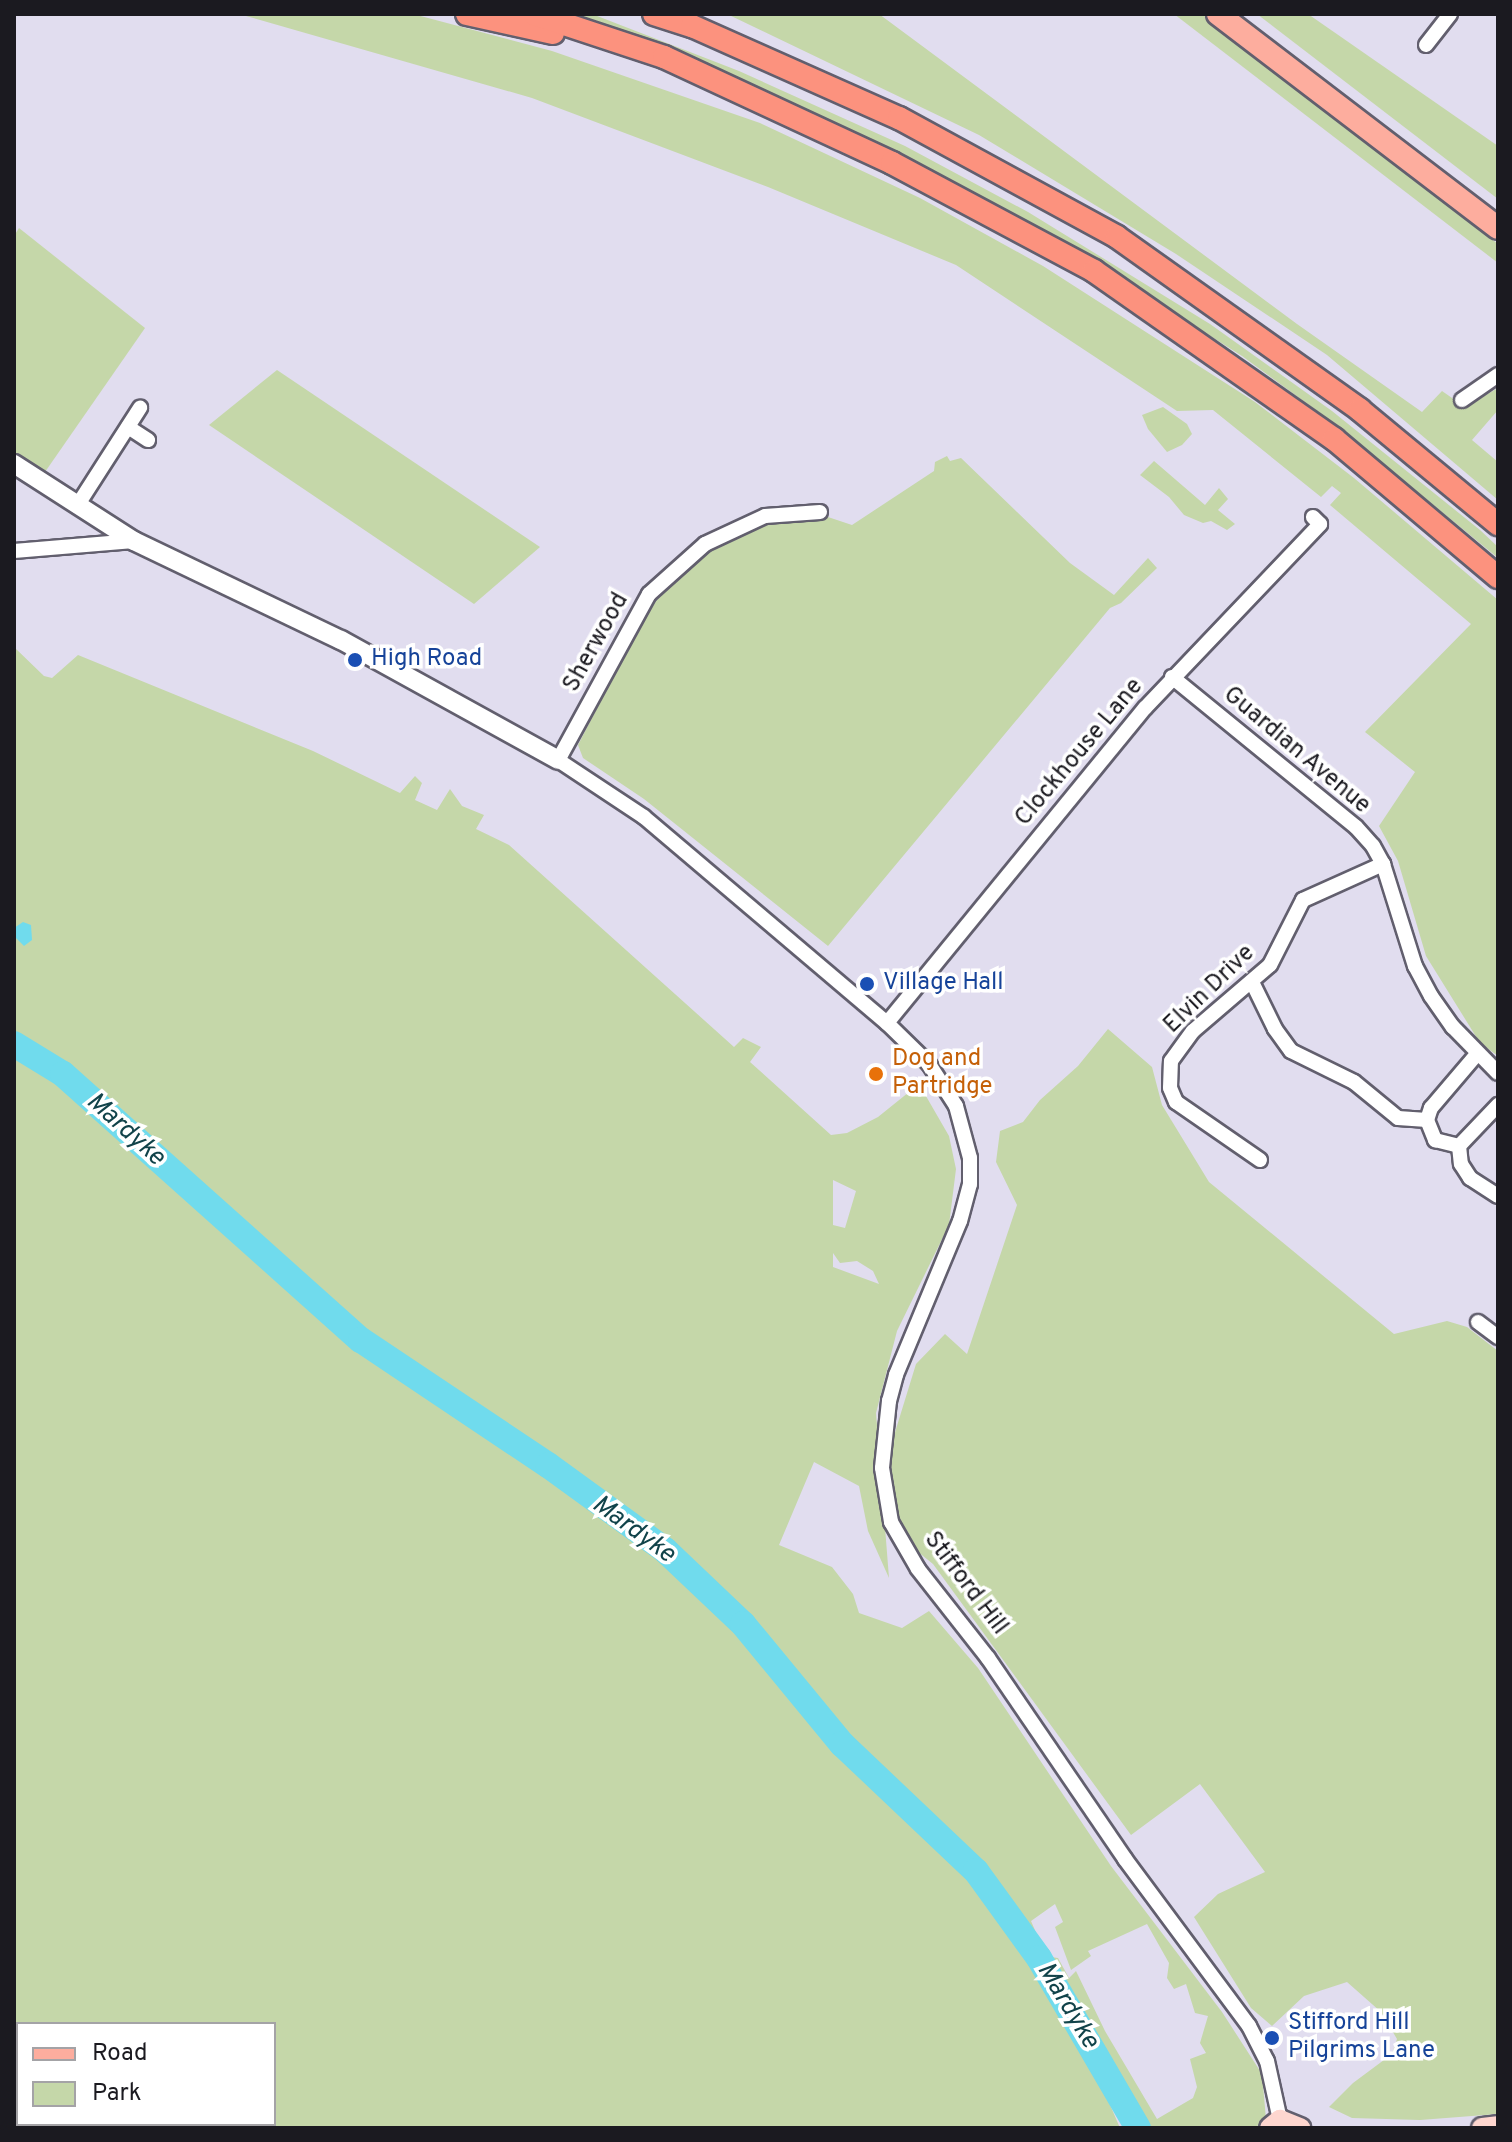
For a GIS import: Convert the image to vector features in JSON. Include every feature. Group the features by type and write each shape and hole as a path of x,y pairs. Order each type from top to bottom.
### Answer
{"highway":[{"path":"467,14 664,57"},
{"path":"534,14 664,57 892,163 1094,271 1334,439 1498,577"},
{"path":"654,14 692,26 899,118 1117,237 1360,410 1498,524"}],"main road":[{"path":"1218,14 1498,228"},
{"path":"1463,204 1498,235"},
{"path":"1275,2124 1300,2128"},
{"path":"1482,2128 1498,2126"}],"street":[{"path":"1426,45 1447,15"},
{"path":"1462,400 1498,375"},
{"path":"77,506 140,408"},
{"path":"128,427 148,440"},
{"path":"14,464 134,541 341,640 558,760 644,817 887,1023"},
{"name":"Sherwood","path":"558,760 649,594 705,544 765,516 820,512"},
{"name":"Clockhouse Lane","path":"887,1023 1172,677 1321,519"},
{"path":"14,551 71,549 134,541"},
{"name":"Guardian Avenue","path":"1172,677 1356,827 1383,864 1415,966 1431,996 1477,1054 1498,1073"},
{"name":"Elvin Drive","path":"1260,1160 1188,1114 1176,1102 1169,1074 1179,1047 1193,1031 1270,965 1283,945 1303,900 1383,864"},
{"path":"1252,982 1275,1029 1291,1051 1310,1064 1337,1072 1354,1082 1398,1118 1427,1120"},
{"name":"Stifford Hill","path":"887,1023 929,1064 942,1083 956,1106 970,1158 966,1204 896,1375 889,1401 882,1468 891,1522 918,1569 996,1668 1125,1859 1249,2026 1267,2061 1275,2124"},
{"path":"1459,1146 1435,1140 1427,1120 1431,1108 1477,1054"},
{"path":"1498,1105 1459,1146 1461,1164 1470,1178 1498,1196"},
{"path":"1478,1322 1498,1337"}],"green space":[{"path":"222,14 413,14 552,51 760,123 920,198 1043,266 1255,402 1354,478 1498,600 1498,1056 1480,1043 1426,956 1398,861 1379,826 1415,772 1365,732 1471,624 1330,505 1341,493 1332,486 1321,497 1213,410 1177,411 956,265 768,187 532,98 246,16"},
{"path":"561,14 592,14 739,71 905,146 1028,212 1210,324 1332,411 1480,530 1498,547 1498,558 1332,422 1242,356 1076,251 852,132 746,83"},
{"path":"727,14 879,14 1297,324 1422,412 1442,391 1465,407 1498,388 1498,410 1472,440 1498,462 1498,500 1327,355 1176,254 979,135"},
{"path":"1174,14 1202,14 1498,244 1498,263"},
{"path":"1257,14 1308,14 1498,146 1498,199"},
{"path":"19,228 145,328 45,472 14,454 14,236"},
{"path":"277,370 540,547 474,604 209,425"},
{"path":"1163,407 1187,424 1192,434 1182,445 1167,452 1148,429 1142,415"},
{"path":"947,456 950,461 961,458 1070,563 1114,595 1148,558 1157,568 1121,603 1110,608 828,946 644,799 583,758 578,745 642,621 671,580 707,551 748,530 782,520 825,516 852,525 934,471 935,462"},
{"path":"1154,461 1205,505 1219,488 1228,499 1218,510 1235,524 1227,530 1211,521 1203,523 1184,515 1169,497 1140,475"},
{"path":"14,647 44,676 52,678 78,655 313,751 400,793 415,776 422,783 415,800 437,810 450,789 462,806 484,815 476,829 509,845 734,1047 743,1038 761,1047 750,1062 831,1135 847,1133 878,1117 919,1084 949,1136 956,1169 949,1225 897,1331 876,1413 889,1578 868,1531 859,1486 814,1462 779,1545 832,1567 853,1594 859,1613 902,1628 929,1611 978,1668 1111,1866 1222,2012 1262,2074 1266,2119 1255,2128 1142,2128 1067,1997 1051,1957 1058,1958 1069,1978 1076,1971 1105,2031 1157,2119 1193,2098 1197,2087 1190,2059 1206,2053 1200,2043 1208,2016 1195,2013 1186,1984 1174,1989 1167,1978 1169,1963 1147,1924 1088,1951 1091,1956 1071,1970 1055,1927 1063,1922 1055,1904 1031,1921 1120,2128 14,2128","holes":["833,1180 856,1191 845,1228 833,1225","833,1253 840,1263 857,1261 873,1271 879,1284 833,1267"]},
{"path":"1108,1029 1152,1067 1162,1105 1209,1182 1394,1334 1447,1321 1467,1327 1498,1351 1498,2114 1420,2120 1352,2118 1329,2107 1353,2083 1392,2054 1397,2039 1381,2012 1347,1982 1304,1996 1272,2026 1251,2008 1194,1917 1218,1894 1265,1872 1200,1784 1131,1835 933,1564 907,1543 892,1504 888,1455 916,1364 945,1334 967,1354 1017,1205 996,1162 1000,1131 1023,1122 1040,1100 1078,1066"}],"water":[{"path":"23,922 31,925 32,940 24,946 16,938 14,928"}],"waterway":[{"name":"Mardyke","path":"14,1044 63,1074 361,1340 548,1465 665,1550 743,1624 842,1744 976,1871 1039,1958 1138,2128"}],"place":[{"name":"High Road","path":"355,660"},
{"name":"Village Hall","path":"867,984"},
{"name":"Dog and Partridge","path":"876,1074"},
{"name":"Stifford Hill Pilgrims Lane","path":"1272,2038"}]}
